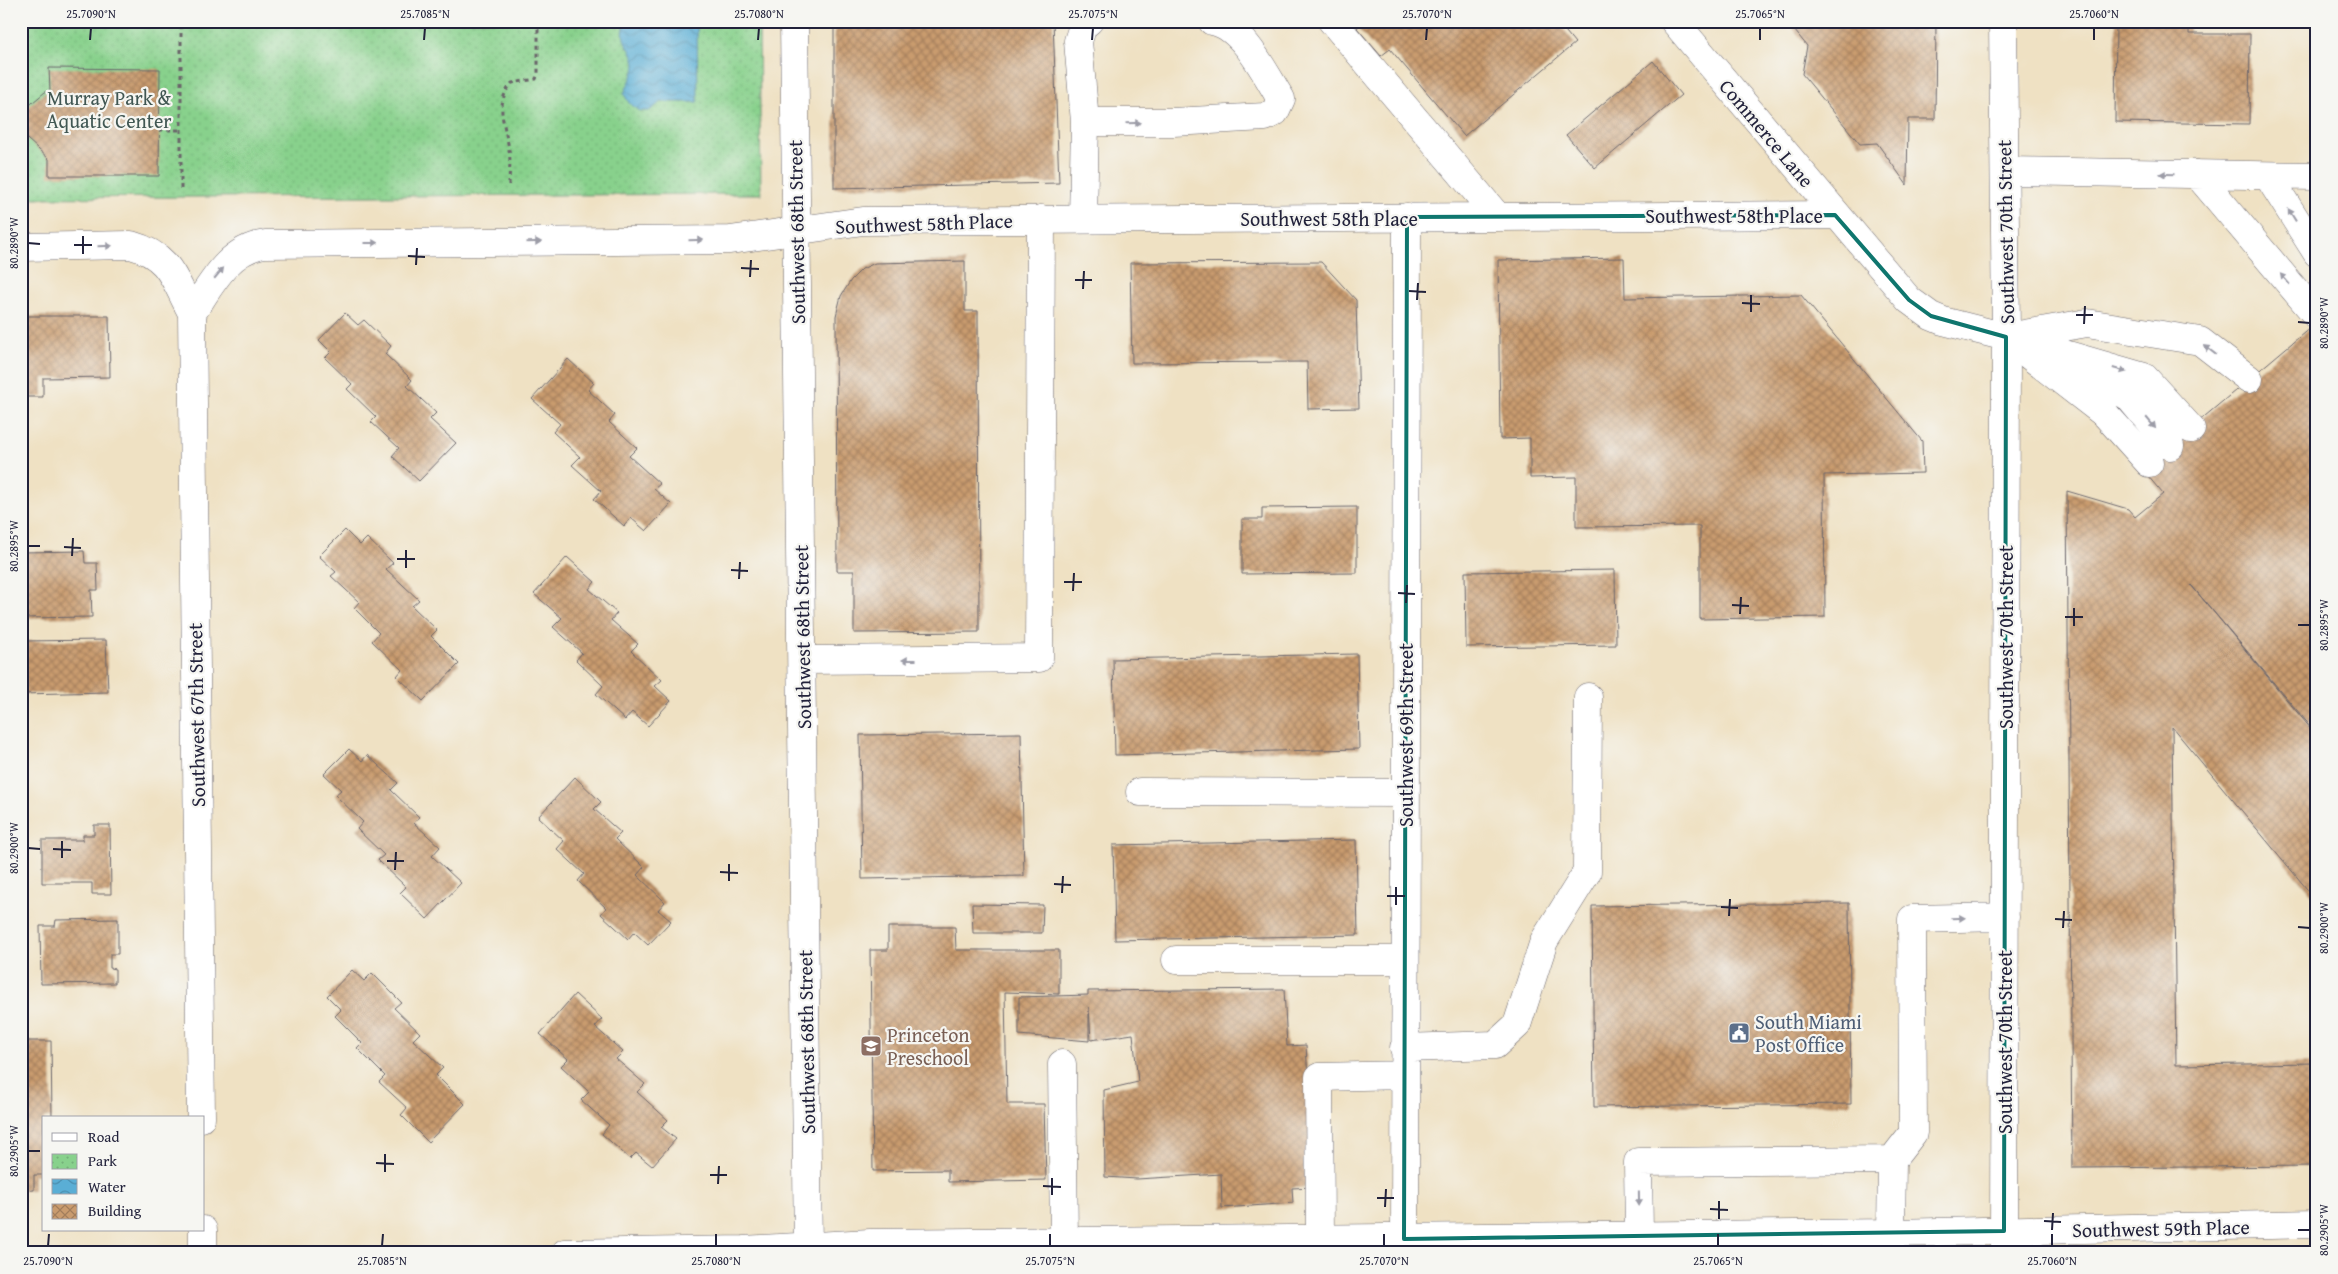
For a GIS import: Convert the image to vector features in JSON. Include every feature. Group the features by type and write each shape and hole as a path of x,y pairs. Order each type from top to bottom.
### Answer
{"street":[{"name":"Southwest 68th Street","path":"794,21 803,660 808,1250"},
{"path":"1083,219 1085,122 1078,41 1083,26 1089,21"},
{"path":"1085,122 1174,122 1265,117 1275,112 1281,99 1249,47 1222,23 1212,21"},
{"path":"1332,21 1498,217"},
{"name":"Commerce Lane","path":"1674,21 1835,215 1909,300 1931,316 1958,326 2006,337"},
{"name":"Southwest 70th Street","path":"2003,21 2006,337 2004,1242"},
{"path":"2005,171 2317,176"},
{"path":"2197,174 2317,316"},
{"path":"2268,176 2317,253"},
{"name":"Southwest 58th Place","path":"192,313 227,263 242,251 255,245 265,244 730,240 863,221 1835,215"},
{"name":"Southwest 69th Street","path":"1404,1246 1407,218"},
{"path":"803,660 1039,658 1041,219"},
{"path":"21,247 130,246 144,249 168,266 192,313"},
{"name":"Southwest 67th Street","path":"192,313 201,1116"},
{"path":"2006,337 2087,324 2200,341 2249,379"},
{"path":"2006,337 2144,377 2191,429"},
{"path":"2006,337 2128,396 2170,446"},
{"path":"2006,337 2106,415 2149,463"},
{"path":"1404,1048 1494,1045 1517,1025 1544,941 1587,872 1588,697"},
{"path":"1140,792 1404,793"},
{"path":"1891,1233 1892,1160 1913,1133 1912,919 2005,917"},
{"path":"1176,960 1405,960"},
{"path":"1062,1064 1064,1242"},
{"path":"1320,1239 1319,1077 1404,1075"},
{"path":"1640,1236 1638,1162 1892,1160"},
{"name":"Southwest 59th Place","path":"565,1253 808,1250 870,1243 1320,1239 1404,1246 1640,1236 1891,1233 2004,1242 2317,1224"},
{"path":"202,1232 203,1253"}],"path":[{"path":"181,21 181,188"},
{"path":"509,185 509,149 502,122 502,100 512,83 536,79 538,73 538,21"},
{"path":"159,130 181,130"}],"highlighted area":[{"path":"1835,215 1909,300 1931,316 2006,337 2004,1231 1404,1239 1407,217"}],"green space":[{"name":"Murray Park & Aquatic Center","path":"21,21 759,21 761,194 21,198"}],"water":[{"path":"626,21 697,21 698,102 661,102 649,111 640,111 629,103 624,94 635,65 632,53 623,36"}],"building":[{"path":"834,21 1053,21 1059,183 834,188"},
{"path":"1364,21 1557,21 1575,43 1464,136 1390,49 1381,56 1357,28"},
{"path":"1787,21 1936,21 1935,119 1908,119 1907,185 1877,143 1860,144 1802,74 1807,46"},
{"path":"2116,21 2189,21 2189,34 2250,34 2249,124 2115,122"},
{"path":"1653,61 1681,95 1595,168 1566,135"},
{"path":"49,68 160,69 159,176 49,176 49,159 27,139 26,108 45,92 50,92"},
{"path":"1624,258 1625,298 1801,295 1922,441 1923,473 1824,475 1825,617 1700,619 1700,526 1576,527 1576,477 1530,478 1530,438 1500,439 1498,260"},
{"path":"965,261 965,311 978,311 979,632 854,633 854,571 837,571 836,316 841,296 851,280 862,269 875,263"},
{"path":"1321,262 1356,300 1359,408 1308,409 1307,362 1132,363 1130,263"},
{"path":"345,313 358,325 364,320 391,346 385,354 412,380 407,386 436,413 430,419 456,443 419,481 392,456 399,448 371,422 376,417 347,389 352,384 325,358 331,352 319,340"},
{"path":"21,316 109,316 110,377 43,378 43,397 21,397"},
{"path":"2317,322 2317,734 2191,585 2317,736 2317,901 2172,727 2176,1065 2317,1063 2317,1166 2072,1168 2067,491 2128,509 2135,517 2163,494 2142,469"},
{"path":"568,359 594,383 588,390 615,415 609,422 637,448 629,456 660,484 654,489 671,504 646,531 631,518 624,526 594,499 601,491 572,465 580,457 553,432 560,424 532,399"},
{"path":"1357,507 1357,573 1242,574 1242,519 1262,519 1262,508"},
{"path":"345,530 360,545 367,538 393,563 386,569 419,600 412,606 437,630 431,636 459,664 423,701 397,676 402,670 372,641 379,633 354,608 359,602 331,576 336,572 319,556"},
{"path":"84,551 85,563 97,563 98,590 91,590 92,617 21,618 21,552"},
{"path":"567,557 595,582 589,589 617,613 611,620 638,644 631,651 662,680 655,686 671,701 648,726 632,712 625,720 596,694 603,686 576,660 582,653 553,627 562,618 534,594"},
{"path":"1615,570 1616,645 1466,647 1465,572"},
{"path":"106,640 108,692 21,694 21,641"},
{"path":"1357,654 1359,749 1115,755 1113,659"},
{"path":"1021,733 1024,876 862,879 860,735"},
{"path":"349,749 362,761 367,755 398,783 391,790 419,817 414,823 440,847 432,856 461,883 427,919 400,893 406,887 378,860 384,855 357,829 363,822 335,795 341,790 324,774"},
{"path":"575,777 601,802 594,809 621,833 615,839 644,867 637,875 665,902 658,910 671,921 648,945 634,932 628,939 601,914 606,908 578,881 584,874 557,849 564,841 538,817"},
{"path":"94,825 110,825 111,894 92,894 92,883 42,883 42,840 83,840 83,835 94,835"},
{"path":"1356,840 1358,935 1115,940 1113,845"},
{"path":"1849,903 1851,1104 1594,1107 1592,906"},
{"path":"972,904 1043,905 1042,933 973,933"},
{"path":"118,919 118,954 110,954 110,968 115,969 115,983 41,984 40,926 55,926 56,920"},
{"path":"888,927 955,927 956,950 1059,950 1059,994 1005,992 1007,1104 1044,1104 1046,1180 948,1182 948,1170 873,1171 870,950 888,950"},
{"path":"352,970 364,981 372,973 401,1002 394,1008 420,1033 413,1040 443,1068 436,1075 465,1104 428,1142 401,1115 407,1108 379,1082 385,1076 357,1048 362,1043 335,1016 341,1010 327,996"},
{"path":"1284,989 1287,1046 1306,1045 1314,1187 1292,1188 1293,1203 1222,1208 1221,1174 1137,1179 1105,1177 1104,1090 1138,1082 1133,1034 1091,1040 1089,1007 1089,1041 1019,1035 1019,997 1088,995 1088,991"},
{"path":"575,994 602,1019 595,1027 623,1052 616,1059 645,1084 637,1092 668,1120 661,1127 676,1139 652,1166 636,1153 630,1159 602,1134 609,1125 581,1100 589,1092 561,1066 568,1059 540,1034"},
{"path":"21,1041 51,1041 52,1116 42,1116 42,1175 34,1175 34,1190 21,1191"}],"place":[{"name":"South Miami Post Office","path":"1739,1033"},
{"name":"Princeton Preschool","path":"871,1046"}]}
